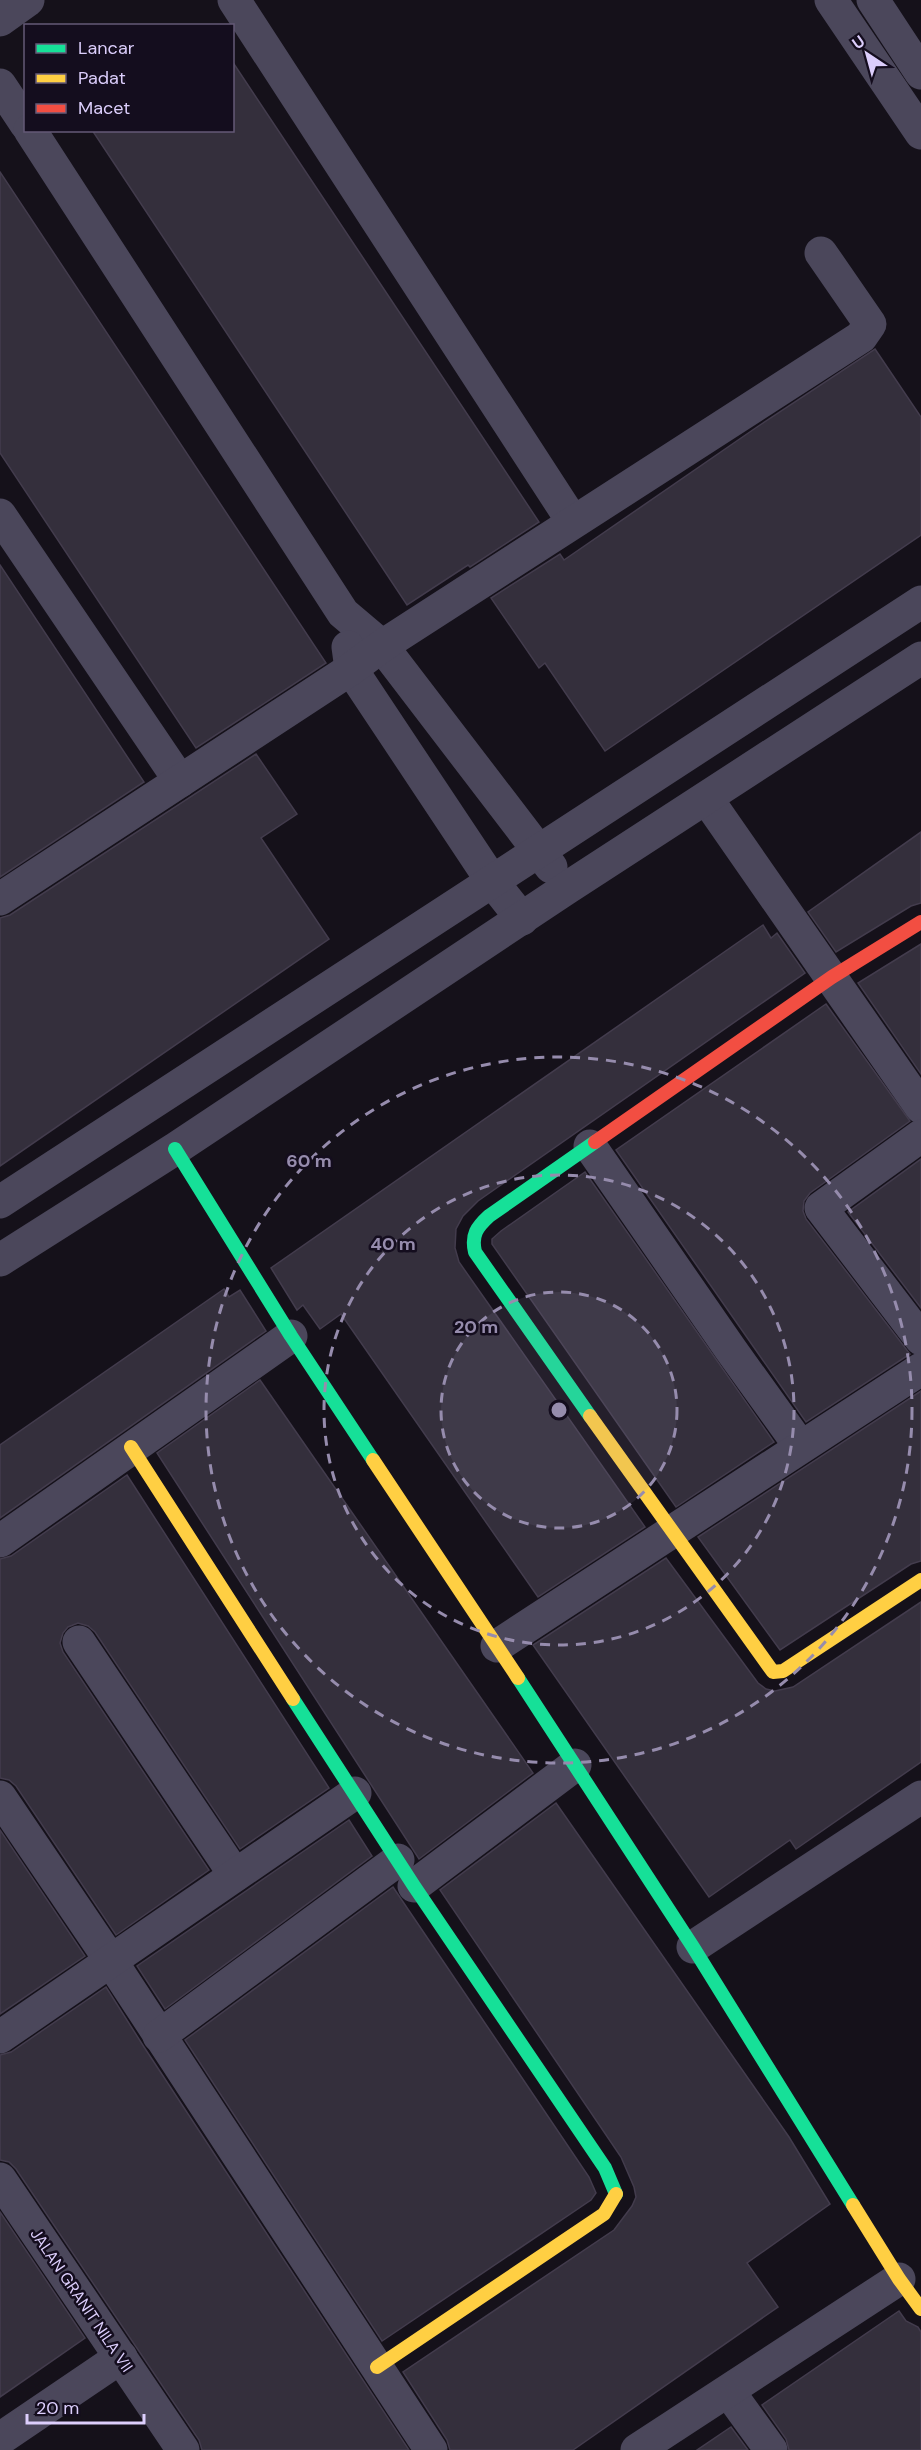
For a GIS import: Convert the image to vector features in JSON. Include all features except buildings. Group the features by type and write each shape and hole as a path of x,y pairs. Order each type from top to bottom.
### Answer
{"street":[{"path":"0,20 28,0"},
{"path":"234,0 573,522"},
{"path":"831,0 921,133"},
{"path":"873,0 921,73"},
{"path":"0,85 24,121"},
{"path":"31,132 343,613 382,646 567,888"},
{"path":"0,899 351,669 382,646 861,337 870,324 821,253"},
{"path":"0,515 180,781"},
{"path":"0,1202 921,602"},
{"path":"343,613 351,669 492,881 522,919"},
{"path":"0,1260 175,1149 567,888 921,658"},
{"path":"706,799 832,976 921,1107"},
{"path":"921,922 832,976 489,1216 474,1229 471,1240 475,1252 671,1532 773,1672 783,1671 921,1580"},
{"path":"921,1136 821,1208 921,1339"},
{"path":"590,1146 724,1341 800,1446"},
{"path":"175,1149 291,1336 693,1947 899,2279 921,2309"},
{"path":"0,1541 291,1336"},
{"path":"497,1646 921,1369"},
{"path":"131,1447 406,1873 605,2168 617,2195 604,2214 377,2367"},
{"path":"79,1642 235,1875"},
{"path":"159,2036 575,1765"},
{"path":"0,2037 355,1793"},
{"path":"0,1797 111,1961 431,2450"},
{"path":"693,1947 921,1797"},
{"name":"JALAN GRANIT NILA VII","path":"0,2179 183,2450"},
{"path":"637,2450 899,2279"},
{"path":"0,2439 121,2357"},
{"path":"729,2392 771,2450"}],"traffic: fast":[{"path":"590,1416 475,1252 474,1241 478,1228 489,1216 595,1142"},
{"path":"175,1149 291,1336 373,1460"},
{"path":"518,1678 693,1947 853,2205"},
{"path":"293,1699 414,1886 605,2168 616,2194"}],"traffic: slow":[{"path":"590,1416 773,1672 783,1671 921,1580"},
{"path":"131,1447 293,1699"},
{"path":"373,1460 518,1678"},
{"path":"377,2367 604,2214 616,2194"},
{"path":"853,2205 899,2279 921,2309"}],"traffic: jam":[{"path":"595,1142 832,977 921,922"}]}
